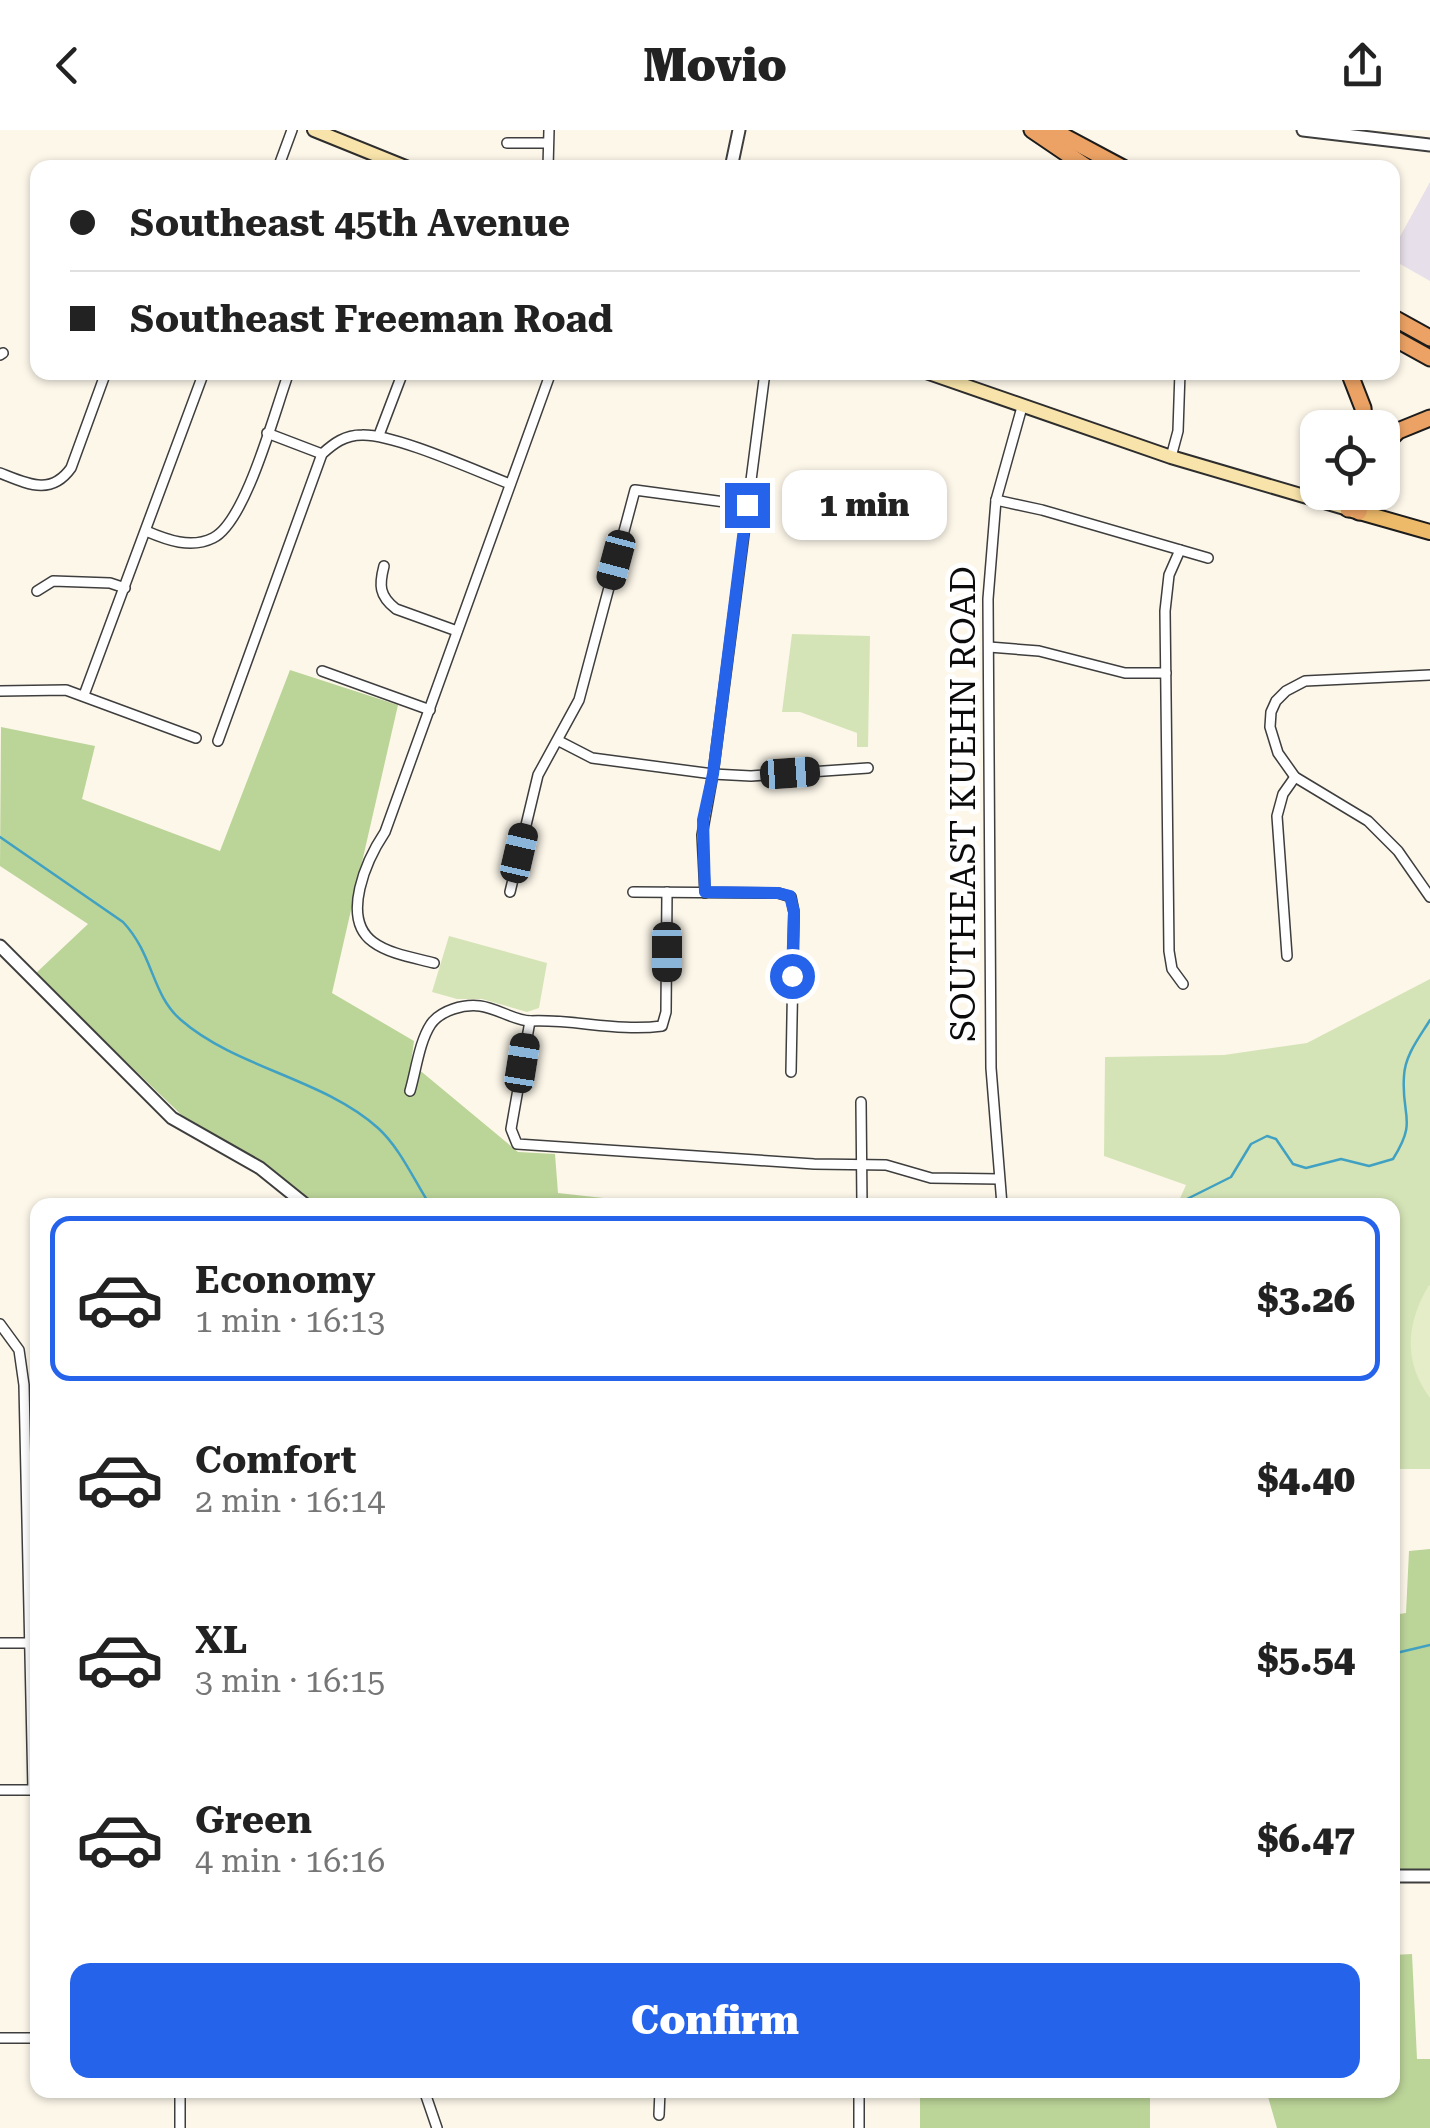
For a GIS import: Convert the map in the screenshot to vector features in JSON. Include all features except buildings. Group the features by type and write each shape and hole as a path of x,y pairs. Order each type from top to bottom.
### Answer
{"highway":[{"path":"1042,134 1067,160"},
{"path":"1042,134 1077,160"},
{"path":"1042,134 1104,160"},
{"path":"1400,321 1430,336"},
{"path":"1400,342 1430,358"},
{"path":"1352,380 1362,410"},
{"path":"1400,429 1430,418"}],"main road":[{"path":"314,130 389,160"},
{"path":"958,380 1022,407 1171,458 1300,491"},
{"path":"1370,510 1430,532"}],"street":[{"path":"281,160 292,130"},
{"path":"350,144 356,130"},
{"path":"548,160 549,130"},
{"path":"733,160 739,130"},
{"path":"1303,130 1430,145"},
{"path":"507,143 548,143"},
{"path":"0,473 47,487 64,477 72,468 103,380"},
{"path":"84,695 201,380"},
{"path":"146,532 187,543 214,538 225,529 240,508 286,380"},
{"path":"379,435 399,380"},
{"path":"434,964 369,940 358,920 360,889 385,832 548,380"},
{"path":"705,892 702,835 763,380"},
{"path":"1171,458 1178,431 1180,380"},
{"name":"SOUTHEAST KUEHN ROAD","path":"1001,1198 991,1068 988,599 996,500 1022,407"},
{"path":"267,433 322,454"},
{"path":"218,741 322,454 336,441 350,436 379,435 510,484"},
{"path":"510,892 538,775 546,754 559,741 580,700 635,490 747,505"},
{"path":"996,500 1208,558"},
{"path":"1180,550 1167,589 1166,673 1169,951 1172,969 1183,984"},
{"path":"384,566 380,588 388,604 458,631"},
{"path":"37,591 52,581 110,583 125,588"},
{"path":"989,647 1039,650 1125,674 1166,673"},
{"path":"322,671 430,710"},
{"path":"1430,675 1314,680 1286,691 1271,712 1270,727 1278,753 1295,778 1352,810 1382,834 1430,897"},
{"path":"0,691 50,689 84,695 196,738"},
{"path":"559,741 592,758 713,774 751,776 868,768"},
{"path":"1287,956 1277,816 1282,794 1295,778"},
{"path":"634,892 790,896 794,912 790,1072"},
{"path":"410,1091 431,1024 449,1011 481,1006 530,1021 539,1018 569,1024 662,1026 666,1012 667,892"},
{"path":"0,946 172,1118 260,1168 297,1198"},
{"path":"530,1021 511,1129 516,1144 894,1166 931,1178 999,1179"},
{"path":"861,1102 862,1198"},
{"path":"0,1324 20,1350 24,1386 30,1643 0,1643"},
{"path":"0,1790 30,1790"},
{"path":"1400,1876 1430,1876"},
{"path":"0,2038 30,2038"},
{"path":"180,2098 180,2128"},
{"path":"427,2098 437,2128"},
{"path":"660,2098 660,2115"},
{"path":"859,2098 859,2128"}],"shaded area":[{"path":"1430,182 1430,281 1400,264 1400,236"}],"green space":[{"path":"792,634 870,636 868,747 857,747 857,733 800,712 782,712"},
{"path":"290,670 398,705 332,993 414,1041 411,1063 518,1152 555,1154 558,1193 603,1198 299,1198 195,1128 35,974 88,924 0,866 1,727 95,746 82,799 220,851"},
{"path":"449,936 547,963 539,1008 527,1012 482,999 457,999 432,992"},
{"path":"1430,979 1430,1469 1400,1469 1400,1198 1180,1198 1186,1185 1104,1156 1105,1057 1224,1055 1307,1043"},
{"path":"1429,1285 1430,1398 1415,1370 1411,1342 1416,1314"},
{"path":"1430,1549 1430,1871 1400,1871 1400,1614 1406,1613 1409,1551"},
{"path":"1412,1954 1417,2059 1430,2059 1430,2128 1277,2128 1268,2098 1400,2098 1400,1955"},
{"path":"920,2098 1150,2098 1150,2128 920,2128"}],"waterway":[{"path":"0,837 123,922 141,948 171,1010 181,1020 227,1050 356,1111 386,1136 426,1198"},
{"path":"1189,1198 1231,1177 1251,1144 1267,1136 1276,1139 1293,1164 1306,1168 1341,1159 1369,1166 1393,1159 1407,1126 1405,1068 1430,1020"},
{"path":"1400,1652 1430,1645"}],"route":[{"path":"747,505 709,803 703,820 705,892 790,896 794,912 792,976"}]}
